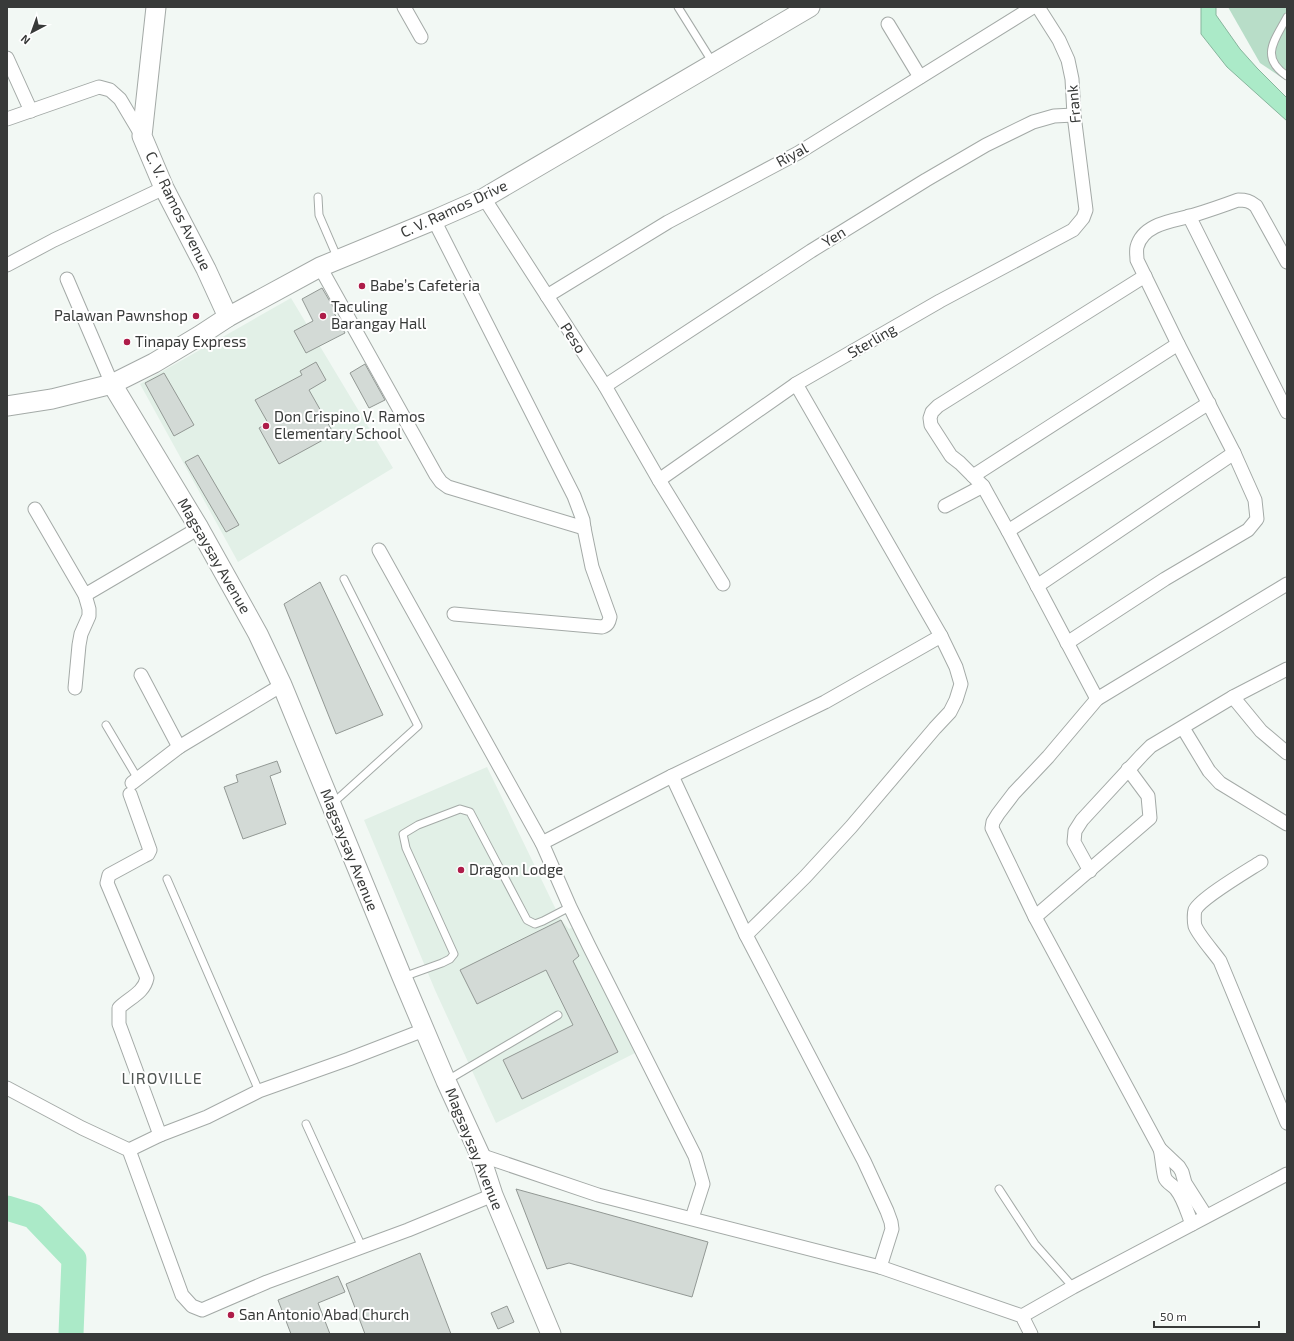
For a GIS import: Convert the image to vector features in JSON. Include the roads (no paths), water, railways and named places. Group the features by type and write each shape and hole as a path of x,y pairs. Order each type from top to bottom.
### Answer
{"street":[{"name":"C. V. Ramos Avenue","path":"156,7 142,136 164,188 206,269 228,317"},
{"path":"404,7 421,37"},
{"name":"Riyal","path":"546,296 668,222 798,153 1033,7"},
{"name":"Frank","path":"1038,7 1059,40 1068,60 1072,79 1074,115 1086,210"},
{"name":"C. V. Ramos Drive","path":"7,406 52,399 112,384 154,363 228,317 320,267 484,198 713,63 801,9"},
{"path":"888,24 920,77"},
{"path":"7,58 31,111"},
{"path":"7,119 99,87 110,90 120,99 142,136"},
{"name":"Yen","path":"605,386 811,251 919,184 986,145 1033,122 1054,116 1074,115"},
{"path":"7,265 54,240 164,188"},
{"name":"Peso","path":"484,198 605,386 659,480 723,584"},
{"path":"1067,643 1165,579 1248,530 1257,519 1255,500 1234,453 1137,260 1137,247 1142,238 1152,228 1162,223 1238,200 1250,202 1256,206 1287,262"},
{"name":"Sterling","path":"659,480 796,384 940,301 1073,230 1083,218 1086,210"},
{"path":"1189,216 1259,353 1287,412"},
{"path":"434,220 574,496 581,514 586,545 592,567 610,617 606,626 602,627 454,614"},
{"path":"320,267 441,482 448,487 584,528"},
{"path":"1097,699 1008,531 982,486 951,456 931,425 930,418 932,412 938,406 1145,276"},
{"path":"67,279 112,384"},
{"path":"973,476 1178,344"},
{"name":"Magsaysay Avenue","path":"112,384 199,528 258,634 282,685 330,805 424,1030 480,1155 493,1195 551,1334"},
{"path":"746,935 831,850 950,712 961,684 956,667 941,636 796,384"},
{"path":"1008,531 1209,402"},
{"path":"1037,586 1234,453"},
{"path":"945,506 982,486"},
{"path":"35,509 85,595 89,609 89,616 81,634 79,644 75,688"},
{"path":"85,595 199,528"},
{"path":"379,550 542,843 570,907 695,1156 702,1184 692,1218"},
{"path":"1192,1224 1183,1199 1176,1188 1165,1179 1160,1149 1035,917 992,828 993,822 1014,793 1048,758 1097,699 1287,584"},
{"path":"542,843 672,776 825,702 941,636"},
{"path":"1090,870 1074,842 1075,831 1082,820 1151,746 1232,697 1287,669"},
{"path":"141,675 179,747"},
{"path":"160,1135 119,1024 118,1017 119,1008 140,992 145,986 147,978 107,883 109,875 148,854 150,850 133,785 179,747 282,685"},
{"path":"1232,697 1261,731 1287,753"},
{"path":"1183,728 1209,771 1220,783 1287,824"},
{"path":"1035,917 1150,818 1148,796 1128,770"},
{"path":"672,776 746,935 864,1161 887,1211 892,1229 880,1267"},
{"path":"1261,862 1200,904 1195,911 1195,925 1220,961 1287,1123"},
{"path":"129,1150 160,1135 207,1117 259,1091 424,1030"},
{"path":"7,1088 82,1128 129,1150 182,1295 192,1306 202,1310 267,1282 408,1230 493,1195"},
{"path":"1160,1149 1179,1167 1185,1183 1206,1216"},
{"path":"480,1155 598,1194 880,1267 1022,1316 1031,1334"},
{"path":"1022,1316 1073,1287 1287,1174"}],"lane":[{"path":"678,7 713,63"},
{"path":"1287,17 1273,44 1271,53 1274,63 1279,71 1287,76"},
{"path":"318,197 319,215 338,260"},
{"path":"330,805 418,726 344,579"},
{"path":"106,725 133,785"},
{"path":"402,977 442,963 450,959 454,954 406,848 404,834 418,825 460,809 470,812 527,920 535,924 570,907"},
{"path":"167,879 259,1091"},
{"path":"446,1081 558,1015"},
{"path":"306,1124 362,1246"},
{"path":"999,1189 1035,1244 1073,1287"}],"waterway":[{"path":"7,1208 33,1216 74,1259 71,1334"}],"place":[{"name":"Babe’s Cafeteria","path":"362,286"},
{"name":"Palawan Pawnshop","path":"196,316"},
{"name":"Taculing Barangay Hall","path":"323,316"},
{"name":"Tinapay Express","path":"127,342"},
{"name":"Don Crispino V. Ramos Elementary School","path":"266,426"},
{"name":"Dragon Lodge","path":"461,870"},
{"name":"San Antonio Abad Church","path":"231,1315"}],"district":[{"name":"LIROVILLE","path":"162,1078"}]}
